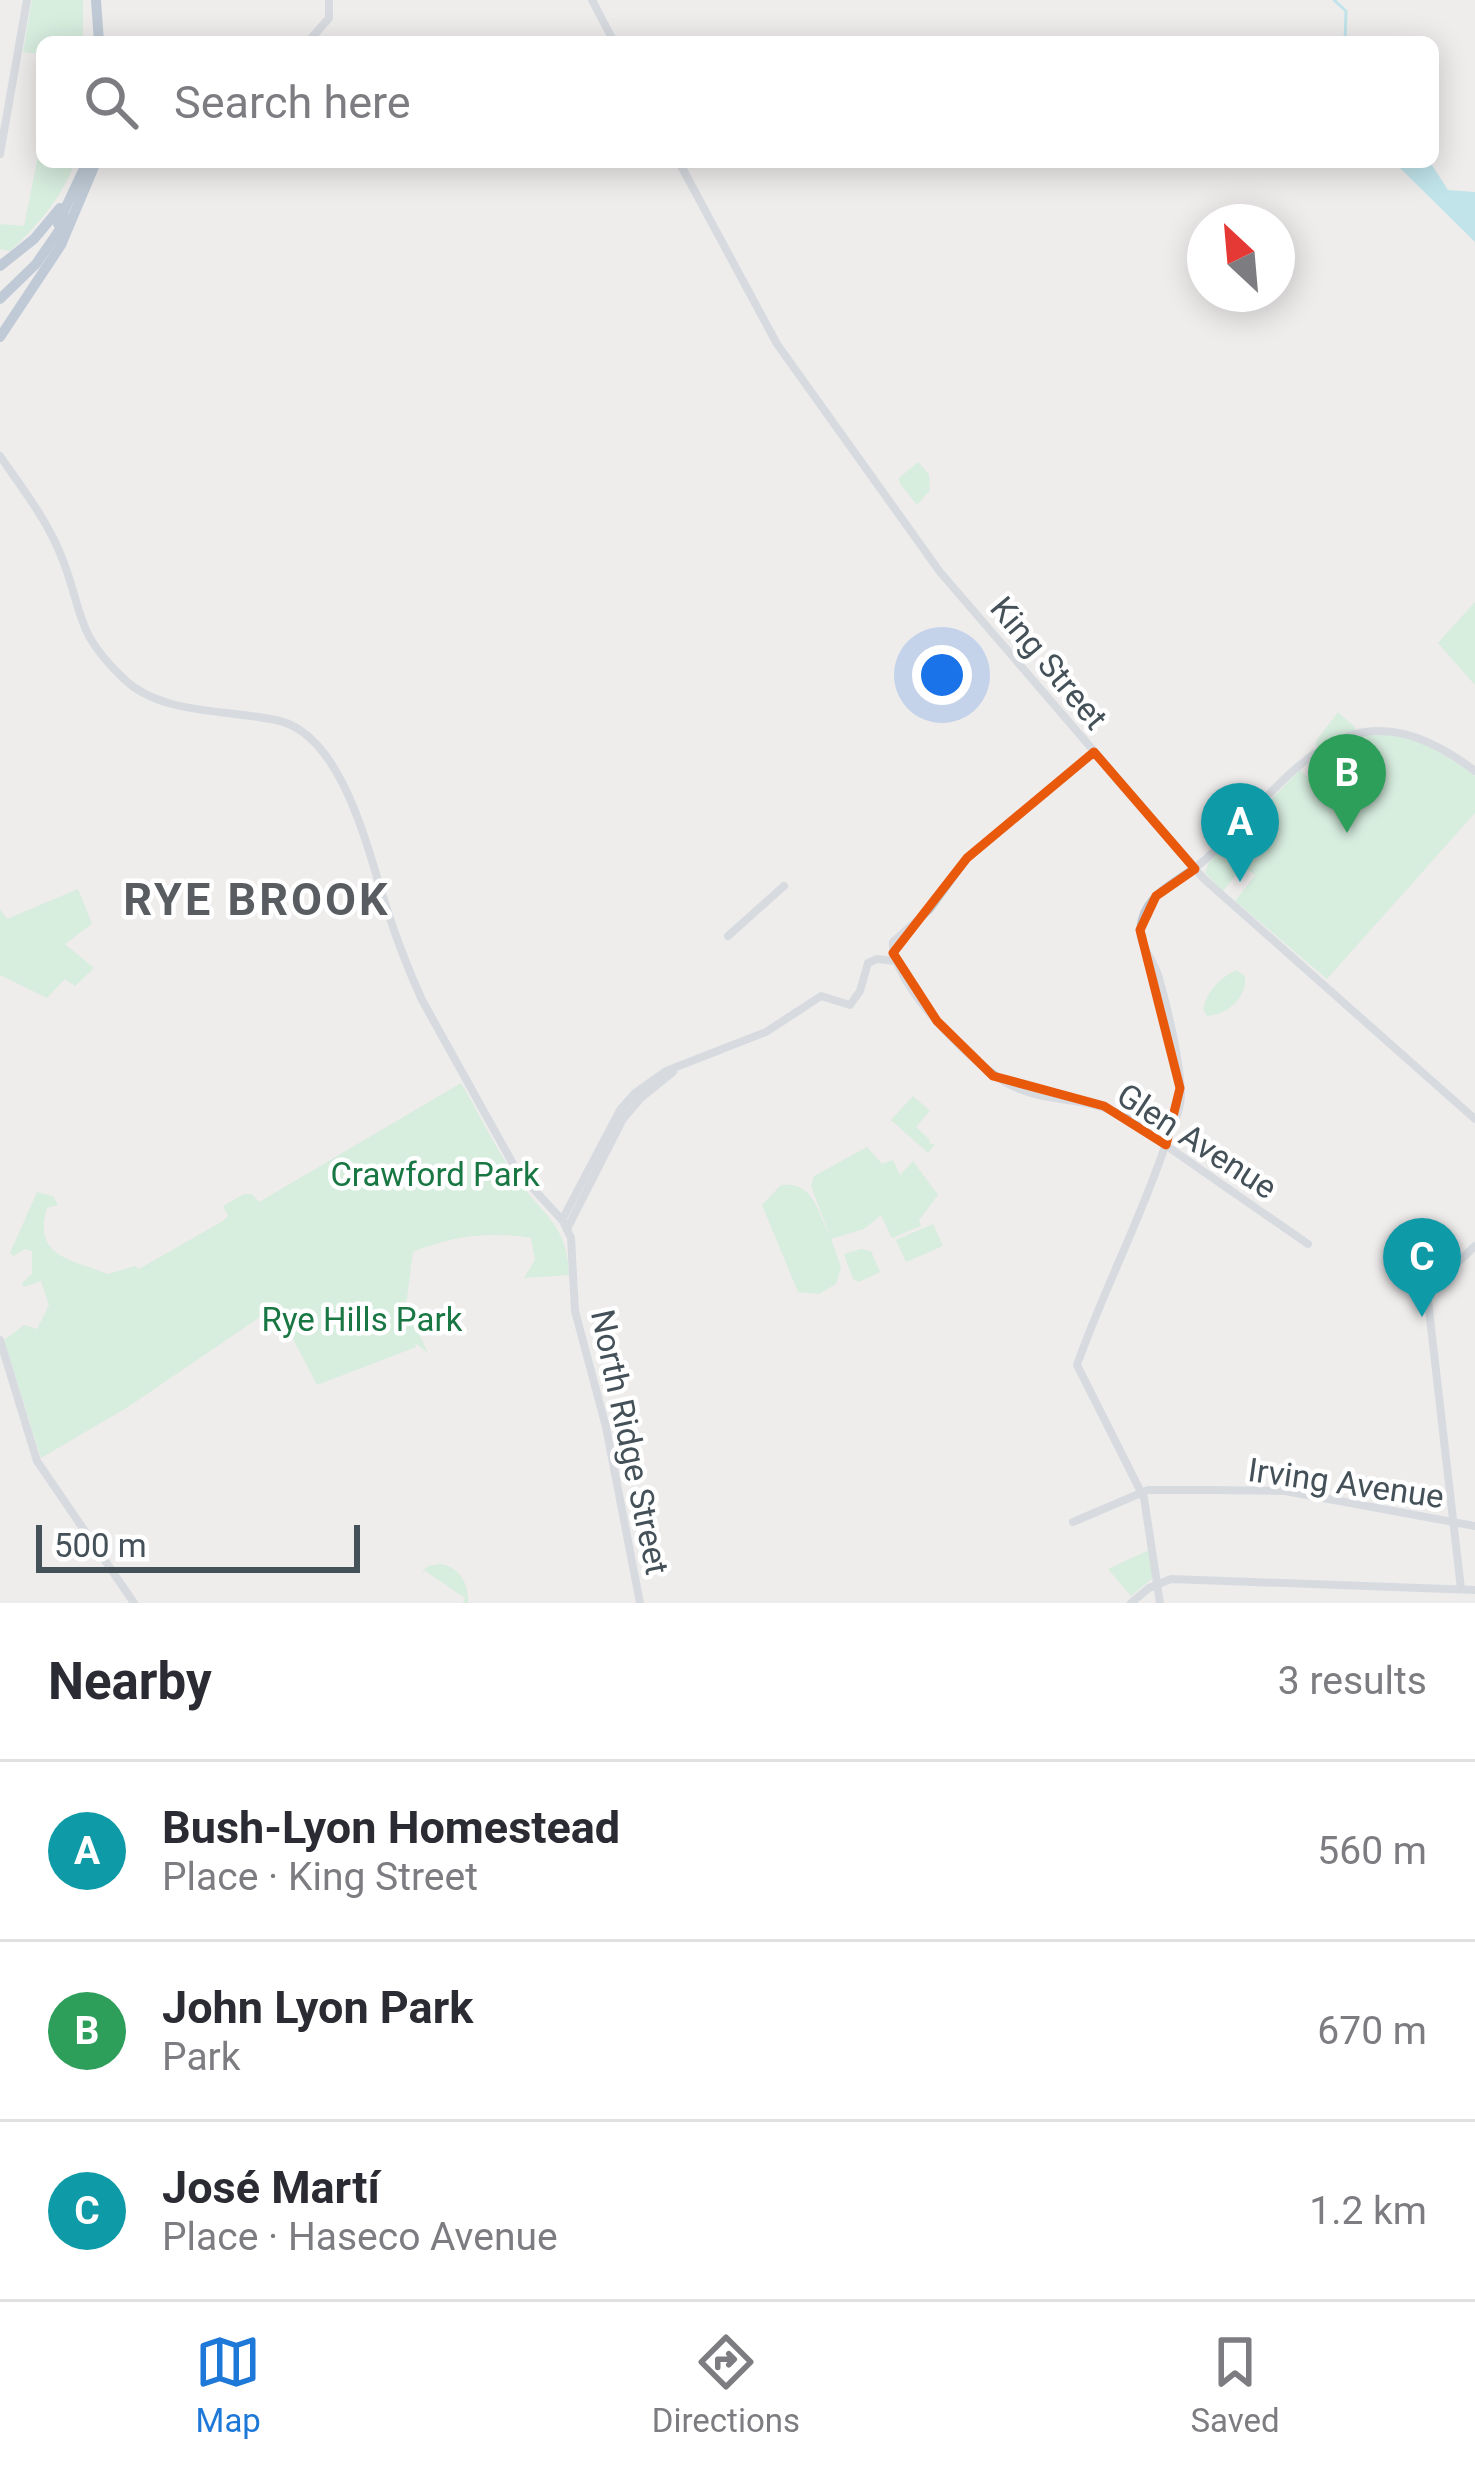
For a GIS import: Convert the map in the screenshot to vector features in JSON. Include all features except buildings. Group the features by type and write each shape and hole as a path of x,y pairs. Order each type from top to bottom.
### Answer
{"highway":[{"path":"99,0 101,36"},
{"path":"0,266 53,218 86,168"},
{"path":"0,295 54,230 87,168"},
{"path":"0,337 62,245 88,168"}],"street":[{"path":"0,154 27,0"},
{"path":"313,36 329,18 329,0"},
{"path":"592,0 611,36"},
{"name":"King Street","path":"682,168 779,347 940,572 1195,869 1475,1119"},
{"path":"0,456 53,538 87,637 123,678 146,694 178,705 281,722 312,741 354,808 408,973 422,1000 517,1171 564,1224 620,1110 657,1076 756,1037 824,995 850,1004 874,959 897,961 893,942 930,909 967,858 1094,752"},
{"path":"1160,1603 1151,1526 1141,1492 1077,1365 1127,1250 1181,1100 1159,976 1144,949 1140,926 1156,896 1195,869 1304,761 1349,735 1378,730 1409,733 1432,742 1475,771"},
{"path":"728,935 784,886"},
{"name":"Glen Avenue","path":"897,961 937,1021 993,1076 1022,1090 1105,1106 1307,1244"},
{"name":"North Ridge Street","path":"564,1224 572,1248 575,1311 605,1426 640,1603"},
{"path":"1461,1589 1428,1288 1475,1246"},
{"path":"0,1340 37,1460 134,1603"},
{"name":"Irving Avenue","path":"1073,1522 1141,1492 1285,1491 1475,1526"},
{"path":"1131,1603 1172,1579 1475,1590"}],"highlighted area":[{"path":"1094,752 1195,869 1156,896 1140,930 1180,1088 1166,1145 1104,1106 993,1076 937,1021 893,953 967,858"}],"green space":[{"path":"32,0 83,0 83,36 36,36 36,53 23,52"},
{"path":"36,166 72,168 39,221 10,251 0,249 0,224 24,226"},
{"path":"918,462 929,474 930,490 917,505 899,478"},
{"path":"1475,602 1475,685 1438,643"},
{"path":"1338,712 1358,736 1406,738 1475,776 1475,813 1327,979 1235,901 1255,875 1243,866 1223,891 1205,873 1209,862 1300,770 1328,796 1343,781 1316,755 1316,741"},
{"path":"78,889 92,924 65,944 94,968 75,986 65,979 47,998 0,975 0,909 7,919"},
{"path":"1236,970 1245,976 1239,998 1222,1012 1207,1016 1203,1009 1211,991"},
{"name":"Crawford Park","path":"461,1083 510,1169 559,1233 569,1275 524,1278 535,1260 531,1238 485,1235 427,1247 413,1252 406,1305 428,1353 415,1343 416,1347 317,1385 276,1306 128,1407 41,1458 4,1340 24,1325 37,1329 49,1305 41,1281 24,1287 22,1283 32,1274 32,1251 10,1253 37,1192 53,1196 58,1205 47,1208 44,1225 50,1247 59,1254 107,1274 139,1269 223,1221 228,1216 223,1206 244,1194 252,1194 259,1202"},
{"path":"913,1096 930,1111 916,1127 935,1145 928,1153 891,1120"},
{"path":"867,1147 882,1164 893,1160 900,1175 913,1161 938,1195 919,1220 921,1226 892,1238 881,1215 864,1229 831,1239 841,1267 836,1284 819,1294 798,1292 762,1205 781,1185 801,1188 813,1199 829,1234 811,1186 814,1176"},
{"path":"933,1224 943,1246 906,1262 896,1240"},
{"path":"871,1251 880,1272 859,1282 853,1279 844,1254"},
{"path":"1151,1549 1154,1577 1131,1596 1108,1569"},
{"path":"440,1564 462,1578 468,1603 425,1571 421,1573 428,1566"}],"water":[{"path":"1400,168 1434,168 1448,190 1475,192 1475,242"}],"waterway":[{"path":"1334,0 1346,11 1345,36"}],"place":[{"name":"John Lyon Park","path":"1347,833"},
{"name":"Bush-Lyon Homestead","path":"1240,882"},
{"name":"José Martí","path":"1422,1317"}],"district":[{"name":"RYE BROOK","path":"257,899"}],"park label":[{"name":"Rye Hills Park","path":"362,1319"}]}
